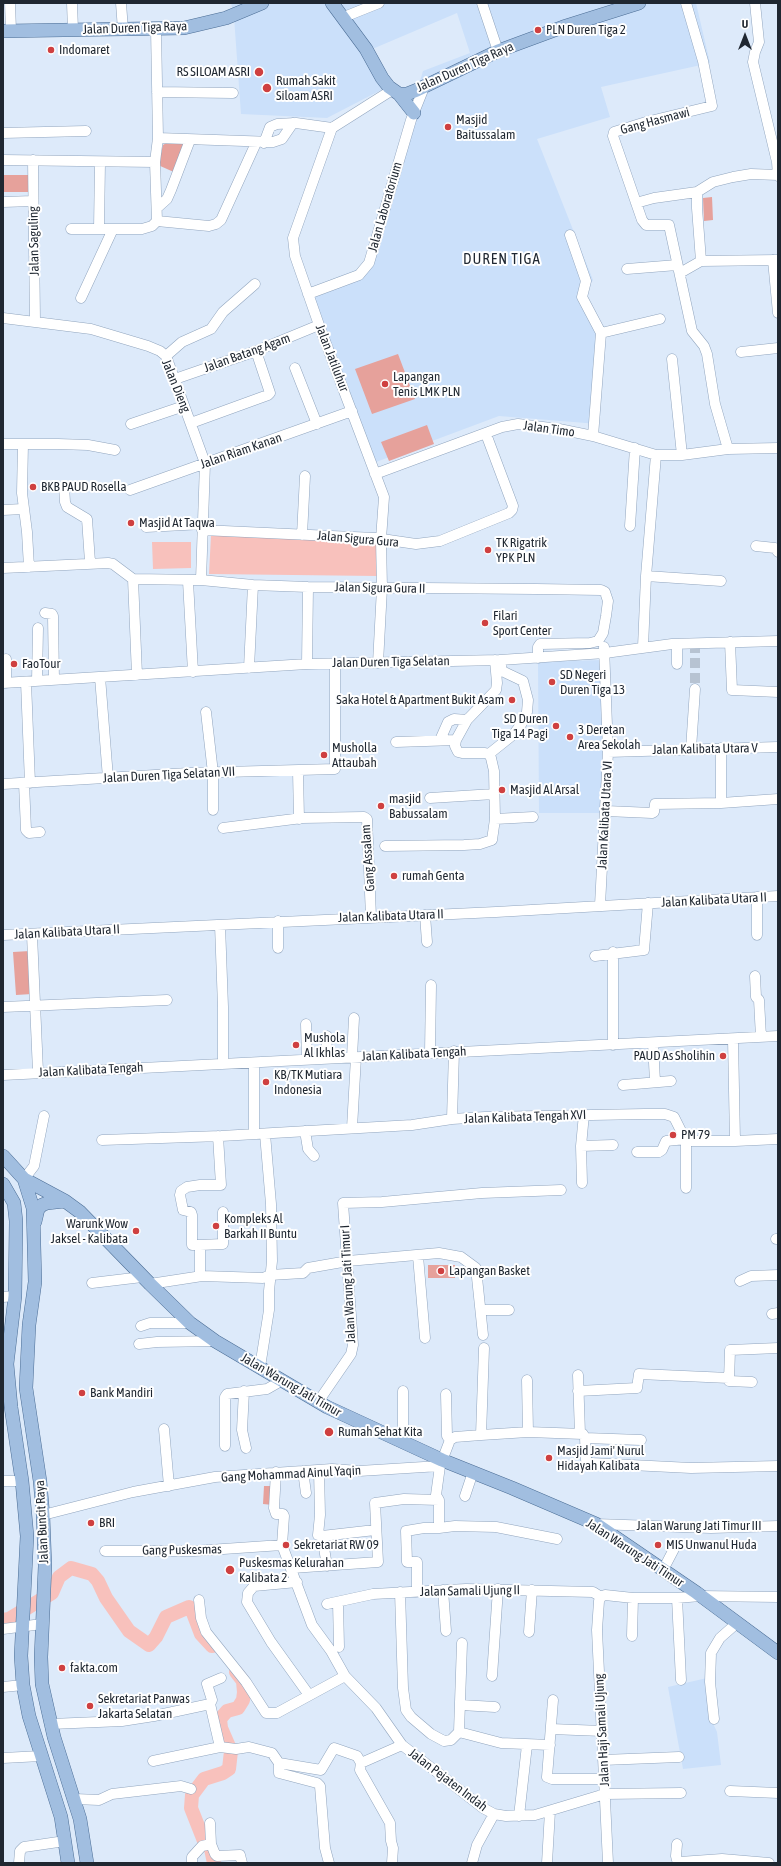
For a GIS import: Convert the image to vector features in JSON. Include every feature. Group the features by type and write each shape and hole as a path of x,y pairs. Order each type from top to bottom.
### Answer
{"main road":[{"name":"Jalan Duren Tiga Raya","path":"7,31 184,28 212,23 262,3"},
{"path":"332,3 344,17 366,49 382,78 414,113"},
{"name":"Jalan Duren Tiga Raya","path":"395,92 407,94 498,51 563,27 639,3"},
{"path":"3,1156 24,1179"},
{"name":"Jalan Warung Jati Timur","path":"24,1179 65,1201 125,1253 146,1280 190,1323 215,1342 318,1402 403,1442 441,1463 473,1472 596,1524 700,1596 778,1654"},
{"name":"Jalan Buncit Raya","path":"24,1179 30,1197 34,1224 35,1282 29,1325 26,1388 40,1480 43,1515 44,1587 41,1657 42,1684 51,1724 75,1799 87,1863"},
{"name":"Jalan Buncit Raya","path":"3,1184 10,1195 16,1211 17,1262 9,1297 7,1407 22,1481 27,1536 21,1656 23,1686 29,1716 56,1800 68,1863"},
{"path":"34,1224 38,1209 42,1205 54,1201 65,1201"}],"street":[{"path":"7,31 10,3"},
{"path":"72,3 73,30"},
{"path":"121,3 123,30"},
{"path":"344,17 379,3"},
{"path":"482,3 498,51"},
{"name":"Gang Hasmawi","path":"679,269 669,225 646,225 642,220 613,136 614,132 646,122 709,108 713,105 703,61 686,3"},
{"path":"636,203 654,198 697,192 713,182 733,177 751,174 778,175 777,162 753,62 759,42 755,3"},
{"path":"156,29 158,138 155,162 157,221"},
{"name":"Jalan Laboratorium","path":"308,294 359,275 369,263 414,113 425,85"},
{"path":"157,92 233,93"},
{"path":"71,229 148,228 157,221 209,226 216,224 221,220 260,143 270,127 273,125 293,123 332,128 395,92"},
{"path":"158,138 260,143 273,142 282,139 293,123"},
{"name":"Jalan Jatiluhur","path":"332,128 293,238 295,256 308,294 384,497 381,539 382,588 378,663"},
{"path":"3,133 86,131"},
{"path":"157,208 167,199 190,140"},
{"path":"3,160 155,162"},
{"name":"Jalan Saguling","path":"33,160 35,321"},
{"path":"99,229 100,162"},
{"path":"697,192 701,260"},
{"path":"3,202 33,201"},
{"path":"80,298 113,229"},
{"path":"570,235 586,281 582,297 601,332 593,436"},
{"path":"627,269 679,269 701,260 775,260 778,313"},
{"path":"679,269 695,336 704,346 707,354 715,404 728,449"},
{"path":"166,356 182,342 211,329 223,312 255,284"},
{"name":"Jalan Dieng","path":"3,318 35,321 104,332 154,348 166,356 184,406 192,423 205,463 200,580"},
{"path":"601,332 660,319"},
{"name":"Jalan Batang Agam","path":"175,379 256,351 319,325"},
{"path":"741,352 778,348"},
{"path":"192,423 270,393 256,351"},
{"path":"672,359 682,455"},
{"path":"295,368 317,424"},
{"path":"131,424 184,406"},
{"name":"Jalan Riam Kanan","path":"130,490 352,411"},
{"name":"Jalan Timo","path":"375,474 502,427 518,424 559,429 593,436 656,455 682,455 728,449 778,448"},
{"name":"Jalan Sigura Gura","path":"146,527 202,527 302,535 381,539 416,544 440,541 509,513 512,510 513,506 486,434"},
{"path":"3,444 88,445 114,450"},
{"path":"23,444 22,493 27,532 29,567"},
{"path":"630,526 636,448"},
{"path":"643,647 646,576 656,455"},
{"path":"302,535 304,476"},
{"path":"64,486 65,502 67,507 88,519 90,562"},
{"path":"3,510 23,509"},
{"path":"756,546 775,548 778,552"},
{"path":"3,568 90,562 113,564 133,579 137,675"},
{"path":"646,576 721,581"},
{"name":"Jalan Sigura Gura II","path":"133,579 200,580 253,585 308,587 603,591 605,592 608,601 602,637 605,653"},
{"path":"188,581 192,672"},
{"path":"249,668 253,585"},
{"path":"307,664 308,587"},
{"path":"45,613 52,614 53,616 54,680"},
{"path":"37,681 38,628"},
{"path":"538,658 538,647 540,644 595,642 602,637"},
{"name":"Jalan Duren Tiga Selatan","path":"5,683 307,664 538,658 605,653 643,647 677,644 778,641"},
{"path":"730,642 732,690 778,692"},
{"path":"677,644 677,664"},
{"name":"Jalan Kalibata Utara VI","path":"600,905 608,752 605,653"},
{"path":"5,683 6,659"},
{"path":"498,660 502,671 523,681 528,700 527,712 514,734 489,754 458,752 455,746 456,740 467,720 496,690 498,660"},
{"name":"Jalan Duren Tiga Selatan VII","path":"3,784 189,773 335,770 335,663"},
{"path":"497,674 507,674"},
{"path":"100,677 108,778"},
{"path":"26,682 26,830 29,833 40,832"},
{"path":"691,749 695,689"},
{"path":"206,712 213,773 214,810"},
{"path":"440,740 448,722 454,719 467,720"},
{"path":"396,742 456,740"},
{"name":"Jalan Kalibata Utara V","path":"608,752 778,747"},
{"path":"721,748 721,803"},
{"path":"385,846 464,845 488,842 492,840 494,835 495,819 494,771 489,754"},
{"path":"223,828 299,819 298,770"},
{"path":"430,798 494,794"},
{"path":"606,811 652,813 655,804 721,803 778,799"},
{"path":"495,819 533,817"},
{"name":"Gang Assalam","path":"299,819 367,819 371,917"},
{"name":"Jalan Kalibata Utara II","path":"3,935 32,935 778,896"},
{"path":"757,897 757,935"},
{"path":"595,956 613,952 644,950 648,903"},
{"path":"425,914 428,942"},
{"path":"278,921 278,948"},
{"path":"220,925 223,1007 223,1064"},
{"path":"32,935 38,1072"},
{"path":"613,952 613,1045"},
{"path":"755,976 756,997 759,1000 761,1037"},
{"path":"430,1052 431,985"},
{"path":"3,1007 167,1000"},
{"path":"352,1128 354,1018"},
{"path":"306,1024 307,1059"},
{"path":"326,1036 326,1058"},
{"name":"Jalan Kalibata Tengah","path":"3,1075 38,1072 254,1064 307,1059 430,1052 613,1045 778,1036"},
{"path":"733,1039 735,1141"},
{"path":"654,1043 655,1082"},
{"name":"Jalan Kalibata Tengah XVI","path":"454,1051 452,1119 584,1114 665,1114 674,1117 686,1139"},
{"path":"254,1064 254,1134"},
{"path":"623,1085 671,1081"},
{"path":"582,1183 581,1146 584,1114"},
{"path":"24,1179 34,1166 44,1116"},
{"path":"102,1140 265,1134 412,1125 452,1119"},
{"path":"305,1131 308,1149 314,1156"},
{"path":"260,1367 269,1310 272,1261 271,1204 265,1134"},
{"path":"218,1136 220,1186 200,1185 187,1187 181,1191 180,1203 183,1210 191,1212 192,1215 192,1245 223,1244 223,1212"},
{"path":"637,1152 659,1152 662,1150 666,1141 686,1139 694,1142 778,1139"},
{"path":"686,1139 686,1188"},
{"path":"581,1146 613,1145"},
{"name":"Jalan Warung Jati Timur I","path":"318,1402 351,1354 353,1345 343,1203 382,1202 482,1193 561,1190"},
{"path":"200,1245 200,1276"},
{"path":"92,1283 200,1276 263,1278 270,1275 303,1272 308,1268 348,1261 439,1253 461,1257 476,1268 482,1310 483,1335"},
{"path":"418,1256 425,1338"},
{"path":"740,1281 757,1275 778,1274"},
{"path":"482,1310 509,1310"},
{"path":"141,1326 150,1323 190,1323"},
{"path":"139,1344 157,1342 215,1342"},
{"path":"481,1435 484,1348"},
{"path":"729,1380 731,1349 778,1348"},
{"path":"578,1391 637,1388 639,1374 752,1382"},
{"path":"578,1375 582,1436 586,1460 591,1463 691,1468 778,1466"},
{"path":"527,1380 528,1432"},
{"path":"225,1446 224,1398 227,1394 267,1389 281,1381"},
{"path":"244,1391 242,1430 246,1448"},
{"path":"403,1442 404,1391"},
{"path":"446,1394 447,1436 450,1440"},
{"path":"164,1429 169,1486"},
{"path":"439,1528 439,1500 436,1495 441,1463 450,1440 455,1437 528,1432 642,1440"},
{"name":"Gang Mohammad Ainul Yaqin","path":"43,1515 133,1492 222,1477 276,1472 359,1470 441,1463"},
{"path":"319,1470 320,1515 318,1535 322,1536 375,1530"},
{"path":"303,1471 306,1493"},
{"path":"276,1472 274,1508 276,1514 283,1514 284,1516 282,1545"},
{"path":"465,1496 473,1472"},
{"path":"3,1481 22,1481"},
{"path":"292,1568 378,1562 375,1530 375,1503 404,1499 439,1500"},
{"name":"Jalan Warung Jati Timur III","path":"596,1524 711,1528 778,1526"},
{"path":"417,1592 417,1562 407,1562 406,1531 455,1526 496,1527 557,1540"},
{"path":"322,1536 327,1566"},
{"name":"Gang Puskesmas","path":"105,1551 194,1551 282,1545"},
{"name":"Jalan Pejaten Indah","path":"282,1545 292,1568 312,1625 331,1651 345,1676 376,1708 402,1745 483,1808 494,1814 519,1816 550,1811 605,1794 681,1793"},
{"path":"663,1570 675,1547"},
{"path":"297,1582 254,1586 248,1593 247,1602 271,1642 309,1695"},
{"path":"492,1676 498,1589"},
{"name":"Jalan Samali Ujung II","path":"327,1604 373,1594 498,1589 593,1592 601,1597 605,1595 633,1598 677,1598 700,1596 778,1597"},
{"path":"443,1590 446,1631"},
{"path":"530,1632 532,1590"},
{"path":"400,1592 403,1688 406,1710 411,1717 431,1734 444,1741 451,1740 459,1732 462,1643"},
{"name":"Jalan Haji Samali Ujung","path":"601,1597 599,1601 597,1630 608,1863"},
{"path":"632,1636 633,1598"},
{"path":"677,1598 681,1680"},
{"path":"199,1600 201,1618 206,1632 246,1682 266,1713 277,1713 345,1676"},
{"path":"338,1602 339,1647"},
{"path":"3,1629 23,1620 42,1624"},
{"path":"714,1719 710,1682 711,1653 720,1638 737,1623"},
{"path":"221,1678 207,1684 212,1700 210,1704 227,1748"},
{"path":"3,1687 23,1686"},
{"path":"553,1700 547,1776 549,1778 604,1779"},
{"path":"51,1724 122,1721 210,1704"},
{"path":"461,1705 495,1707"},
{"path":"551,1729 602,1731"},
{"path":"459,1732 501,1743 550,1745"},
{"path":"361,1762 402,1745"},
{"path":"519,1816 527,1745"},
{"path":"153,1761 227,1748 249,1747 272,1753 279,1763 279,1773 317,1783 320,1786 325,1848 329,1863"},
{"path":"279,1763 320,1770 334,1748 357,1756 361,1762 361,1772 390,1823 393,1848 392,1863"},
{"path":"3,1758 41,1756"},
{"path":"603,1760 679,1757"},
{"path":"75,1799 99,1800 112,1794 181,1786 191,1789"},
{"path":"730,1791 778,1793"},
{"path":"547,1863 550,1811"},
{"path":"472,1863 477,1845 494,1814"},
{"path":"192,1863 192,1857 207,1845 210,1824"},
{"path":"19,1863 20,1851 24,1847 65,1842"},
{"path":"677,1844 676,1856 680,1862 722,1859 769,1863"},
{"path":"207,1845 216,1855 240,1855 242,1863"}],"shaded area":[{"path":"231,3 696,3 710,63 601,87 610,117 537,139 593,280 584,292 604,328 598,424 499,416 376,462 309,288 364,267 423,71 470,53 457,13 363,53 383,89 327,118 241,114 234,17"},
{"path":"168,142 185,142 176,173 158,165 163,145"},
{"path":"3,175 28,175 28,192 3,192"},
{"path":"712,197 713,220 704,221 703,198"},
{"name":"Lapangan Tenis LMK PLN","path":"398,354 415,399 372,414 355,369"},
{"path":"427,425 434,444 389,461 381,442"},
{"path":"211,535 377,541 377,576 209,574"},
{"path":"152,542 191,542 191,568 153,569"},
{"name":"3 Deretan Area Sekolah","path":"602,660 602,813 539,813 538,662"},
{"path":"30,951 32,994 16,995 13,952"},
{"name":"Lapangan Basket","path":"428,1265 455,1265 455,1278 428,1278"},
{"path":"264,1486 274,1486 273,1505 263,1504"},
{"path":"707,1678 711,1719 717,1732 721,1765 683,1769 668,1687"}],"waterway":[{"path":"3,1620 9,1619 52,1593 59,1577 71,1568 92,1574 98,1581 106,1598 129,1631 149,1645 156,1637 166,1617 189,1607 193,1609 193,1613 201,1634 212,1646"},
{"path":"214,1863 211,1849 204,1841 191,1808 192,1795 204,1779 223,1773 229,1769 231,1751 221,1728 220,1719 227,1711 238,1708 243,1700 243,1681 236,1672"}],"tunnel":[{"path":"695,643 695,689"}],"place":[{"name":"PLN Duren Tiga 2","path":"538,30"},
{"name":"Indomaret","path":"51,50"},
{"name":"RS SILOAM ASRI","path":"259,72"},
{"name":"Rumah Sakit Siloam ASRI","path":"267,88"},
{"name":"Masjid Baitussalam","path":"448,127"},
{"name":"Lapangan Tenis LMK PLN","path":"385,384"},
{"name":"BKB PAUD Rosella","path":"33,487"},
{"name":"Masjid At Taqwa","path":"131,523"},
{"name":"TK Rigatrik YPK PLN","path":"488,550"},
{"name":"Filari Sport Center","path":"485,623"},
{"name":"FaoTour","path":"14,664"},
{"name":"SD Negeri Duren Tiga 13","path":"552,682"},
{"name":"Saka Hotel & Apartment Bukit Asam","path":"512,700"},
{"name":"SD Duren Tiga 14 Pagi","path":"556,726"},
{"name":"3 Deretan Area Sekolah","path":"570,737"},
{"name":"Musholla Attaubah","path":"324,755"},
{"name":"Masjid Al Arsal","path":"502,790"},
{"name":"masjid Babussalam","path":"381,806"},
{"name":"rumah Genta","path":"394,876"},
{"name":"Mushola Al Ikhlas","path":"296,1045"},
{"name":"PAUD As Sholihin","path":"723,1056"},
{"name":"KB/TK Mutiara Indonesia","path":"266,1082"},
{"name":"PM 79","path":"673,1135"},
{"name":"Kompleks Al Barkah II Buntu","path":"216,1226"},
{"name":"Warunk Wow Jaksel - Kalibata","path":"136,1231"},
{"name":"Lapangan Basket","path":"441,1271"},
{"name":"Bank Mandiri","path":"82,1393"},
{"name":"Rumah Sehat Kita","path":"329,1432"},
{"name":"Masjid Jami' Nurul Hidayah Kalibata","path":"549,1458"},
{"name":"BRI","path":"91,1523"},
{"name":"Sekretariat RW 09","path":"286,1545"},
{"name":"MIS Unwanul Huda","path":"658,1545"},
{"name":"Puskesmas Kelurahan Kalibata 2","path":"230,1570"},
{"name":"fakta.com","path":"62,1668"},
{"name":"Sekretariat Panwas Jakarta Selatan","path":"90,1706"}],"district":[{"name":"DUREN TIGA","path":"502,259"}]}
